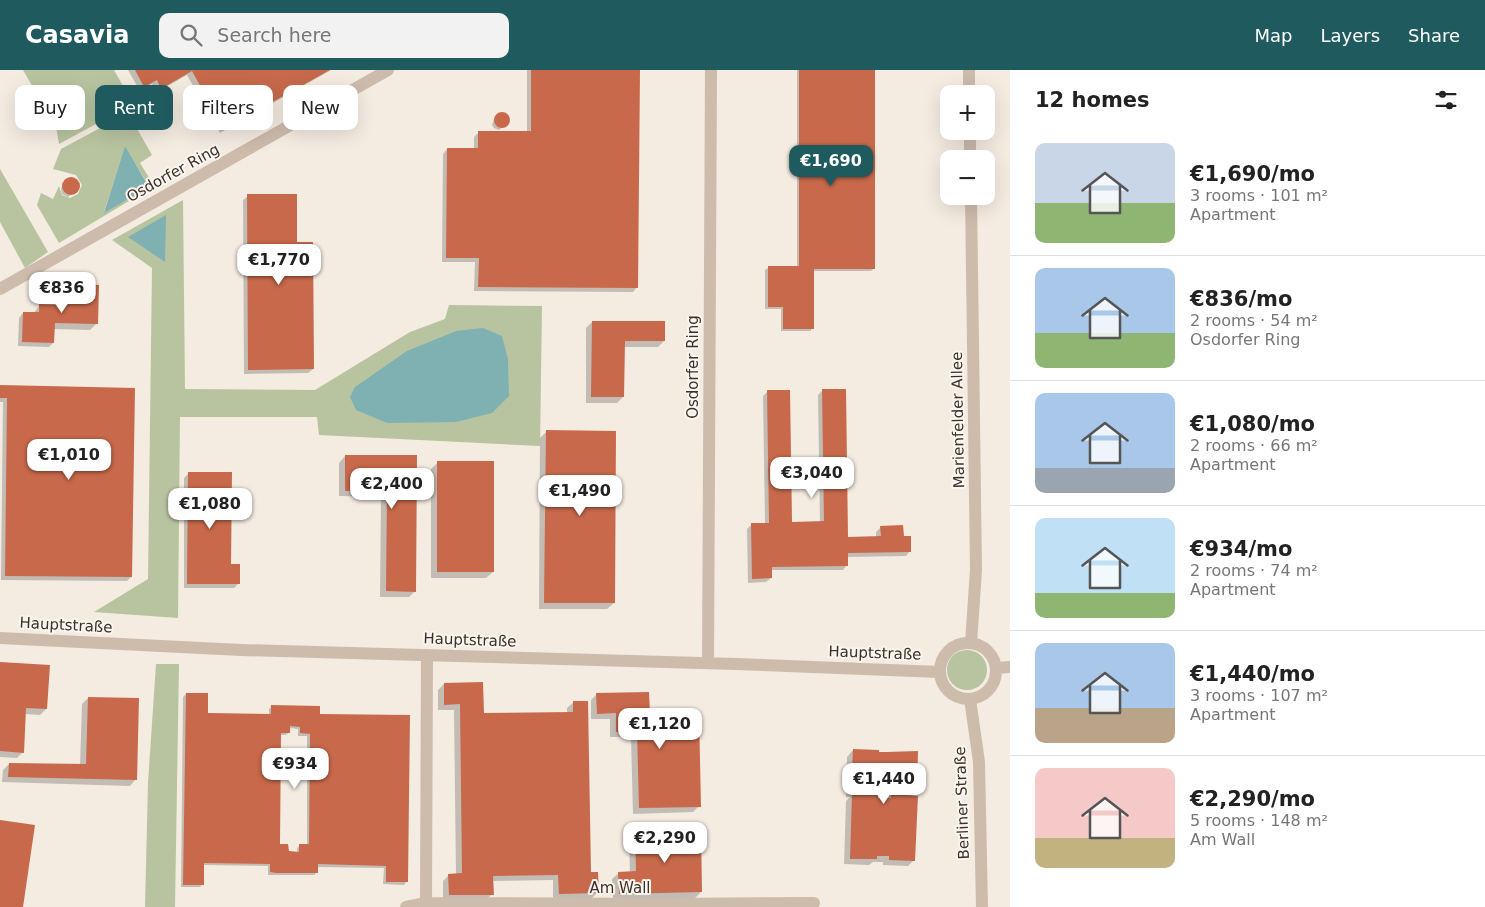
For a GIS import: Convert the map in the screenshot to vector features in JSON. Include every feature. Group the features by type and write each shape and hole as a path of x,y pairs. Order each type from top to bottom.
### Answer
{"street":[{"name":"Osdorfer Ring","path":"0,289 388,70"},
{"name":"Osdorfer Ring","path":"708,664 711,70"},
{"path":"969,70 969,85"},
{"name":"Marienfelder Allee","path":"971,205 976,570 971,643"},
{"name":"Hauptstraße","path":"0,638 174,648 940,672"},
{"path":"963,643 971,643 980,645 988,651 996,668 989,689 983,694 970,698 961,698 946,688 942,681 940,664 948,650 963,643"},
{"path":"426,904 427,655"},
{"path":"996,668 1010,667"},
{"name":"Berliner Straße","path":"970,698 979,762 982,907"},
{"name":"Am Wall","path":"406,907 426,904 814,903"}],"green space":[{"path":"23,70 114,70 122,85 95,85 95,125 85,130 85,85 32,85"},
{"path":"57,130 85,130 59,144"},
{"path":"96,130 138,130 152,155 140,163 153,184 149,186 125,147 104,212 154,186 59,243 37,205 41,193 53,199 59,186 62,195 70,198 78,194 82,185 76,175 53,169 61,149"},
{"path":"0,169 48,252 25,268 0,222"},
{"path":"183,200 185,389 315,390 410,332 445,319 449,305 542,306 540,446 319,435 317,417 180,417 178,618 94,612 148,579 152,268 112,240"},
{"path":"971,650 978,653 984,659 987,670 986,678 978,687 971,690 963,690 956,687 948,678 947,666 950,659 959,651"},
{"path":"156,664 179,664 175,907 145,907 148,783"}],"water":[{"path":"125,146 149,187 104,213"},
{"path":"166,215 165,262 128,237"},
{"path":"483,328 502,336 508,359 509,396 492,413 456,422 387,423 356,410 350,397 355,387 407,351 456,331"}],"building":[{"path":"135,70 330,70 303,85 283,85 283,96 273,102 273,85 200,85 192,71 168,85 159,85 157,80 148,85 143,85"},
{"path":"531,70 640,70 638,288 478,287 479,258 446,258 447,148 478,148 478,131 531,131"},
{"path":"799,70 875,70 875,269 814,269 814,329 783,329 783,307 768,307 768,266 799,266"},
{"path":"502,112 508,114 510,120 508,126 502,128 496,126 494,120 496,114"},
{"path":"71,177 77,180 80,186 77,192 71,195 65,192 62,186 65,180"},
{"path":"247,194 297,194 297,242 313,242 314,369 248,370"},
{"path":"68,284 99,285 98,324 55,323 54,343 22,342 23,312 39,312 39,304 68,305"},
{"path":"592,321 665,321 665,341 625,341 624,397 591,397"},
{"path":"0,385 135,388 132,577 5,576 7,398 0,398"},
{"path":"822,389 846,389 848,537 881,536 880,526 903,525 904,536 911,536 911,552 848,553 848,566 772,567 772,578 752,579 751,523 769,523 767,390 790,390 792,522 824,521"},
{"path":"546,430 616,431 615,603 544,603"},
{"path":"345,455 417,455 416,592 386,591 387,491 345,491"},
{"path":"437,461 494,461 494,572 437,572"},
{"path":"188,472 232,472 231,564 240,564 240,584 187,584"},
{"path":"0,662 50,665 47,709 26,708 24,753 0,751"},
{"path":"483,682 484,713 573,712 573,701 588,701 591,872 598,872 599,893 559,894 558,875 493,876 494,895 449,895 448,874 462,873 460,704 444,705 444,683"},
{"path":"649,692 650,714 699,713 701,807 639,808 637,731 616,732 616,713 597,714 596,693"},
{"path":"186,693 208,693 208,713 271,714 271,705 320,706 320,714 410,715 408,882 386,882 386,866 318,864 318,873 276,873 270,872 270,864 204,863 204,885 183,885","holes":["290,726 300,727 300,733 310,734 309,844 299,844 299,852 289,851 288,844 280,844 281,733 290,733"]},
{"path":"88,697 139,698 137,780 8,777 9,763 86,764"},
{"path":"853,749 879,750 879,752 918,751 917,793 907,792 906,795 918,796 915,861 889,860 889,856 877,856 877,859 850,859 852,794 862,794 863,791 851,791","holes":["879,769 893,770 891,798 878,798"]},
{"path":"0,820 35,825 23,907 0,907"},
{"path":"701,831 702,892 619,894 618,872 636,871 635,832"}]}
